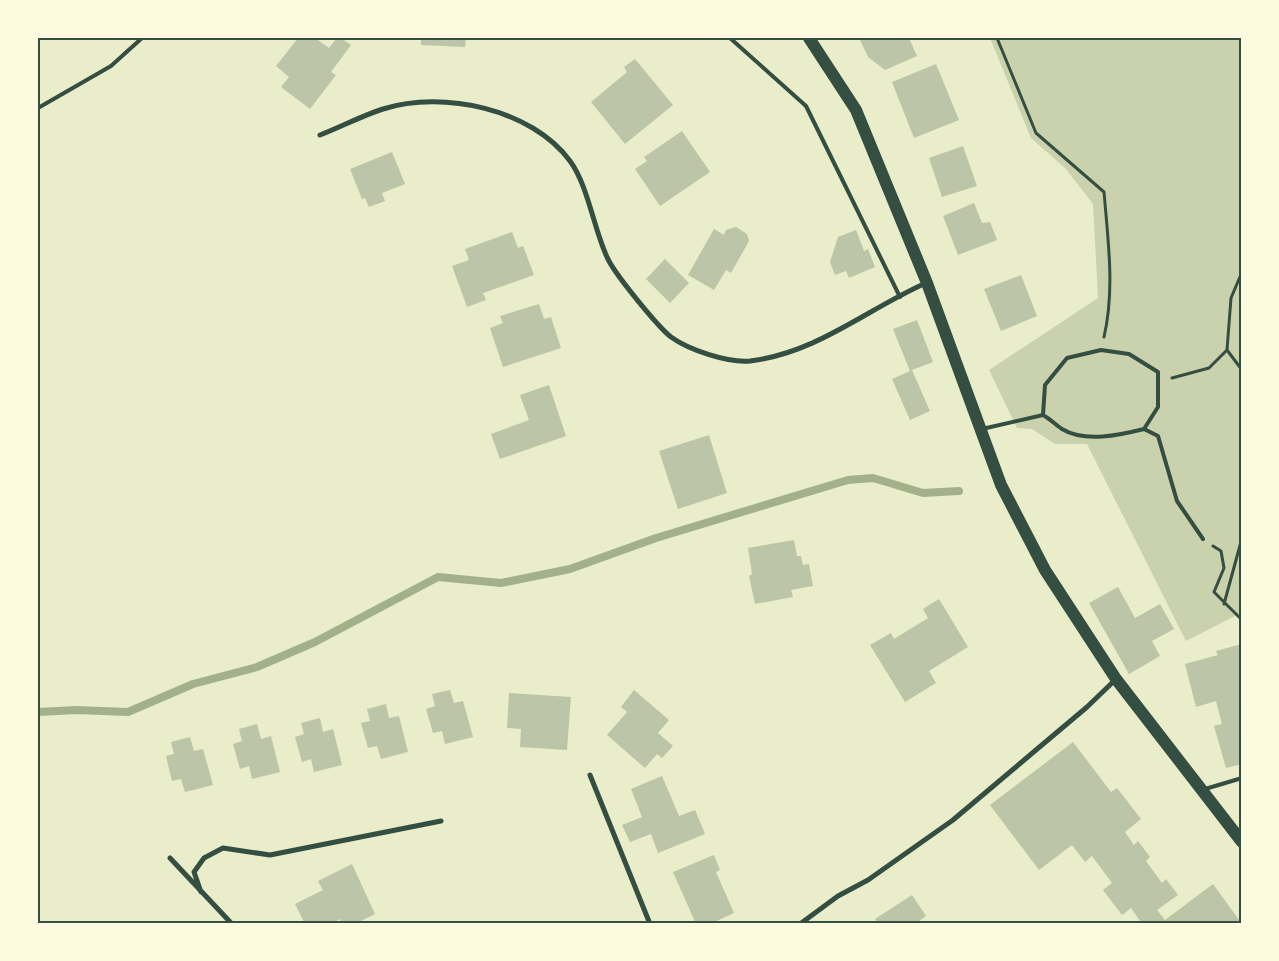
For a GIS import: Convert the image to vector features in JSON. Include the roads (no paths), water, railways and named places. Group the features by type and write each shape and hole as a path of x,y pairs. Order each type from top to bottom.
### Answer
{"main road":[{"path":"809,38 856,110 927,283 1001,485 1045,570 1116,679 1242,842"}],"street":[{"path":"320,135 384,109 446,102 479,107 512,117 533,127 571,162 588,201 607,258 638,300 671,337 721,358 748,361 782,355 816,343 927,283"},
{"path":"800,924 838,896 868,880 953,820 1087,708 1116,679"},
{"path":"590,775 650,924"},
{"path":"201,892 194,872 204,858 223,848 270,855 441,821"},
{"path":"170,858 232,924"}],"lane":[{"path":"38,108 111,66 142,38"},
{"path":"730,38 806,106 900,297"},
{"path":"1043,415 1045,385 1067,358 1101,350 1129,354 1158,372 1158,406 1144,430"},
{"path":"980,430 1043,415 1064,430 1085,435 1114,436 1144,430 1158,436 1177,501 1203,539"},
{"path":"1200,790 1242,778"}],"waterway":[{"path":"38,712 76,710 128,712 193,684 257,667 315,642 438,577 501,583 570,569 656,538 848,480 873,478 923,493 959,491"}]}
